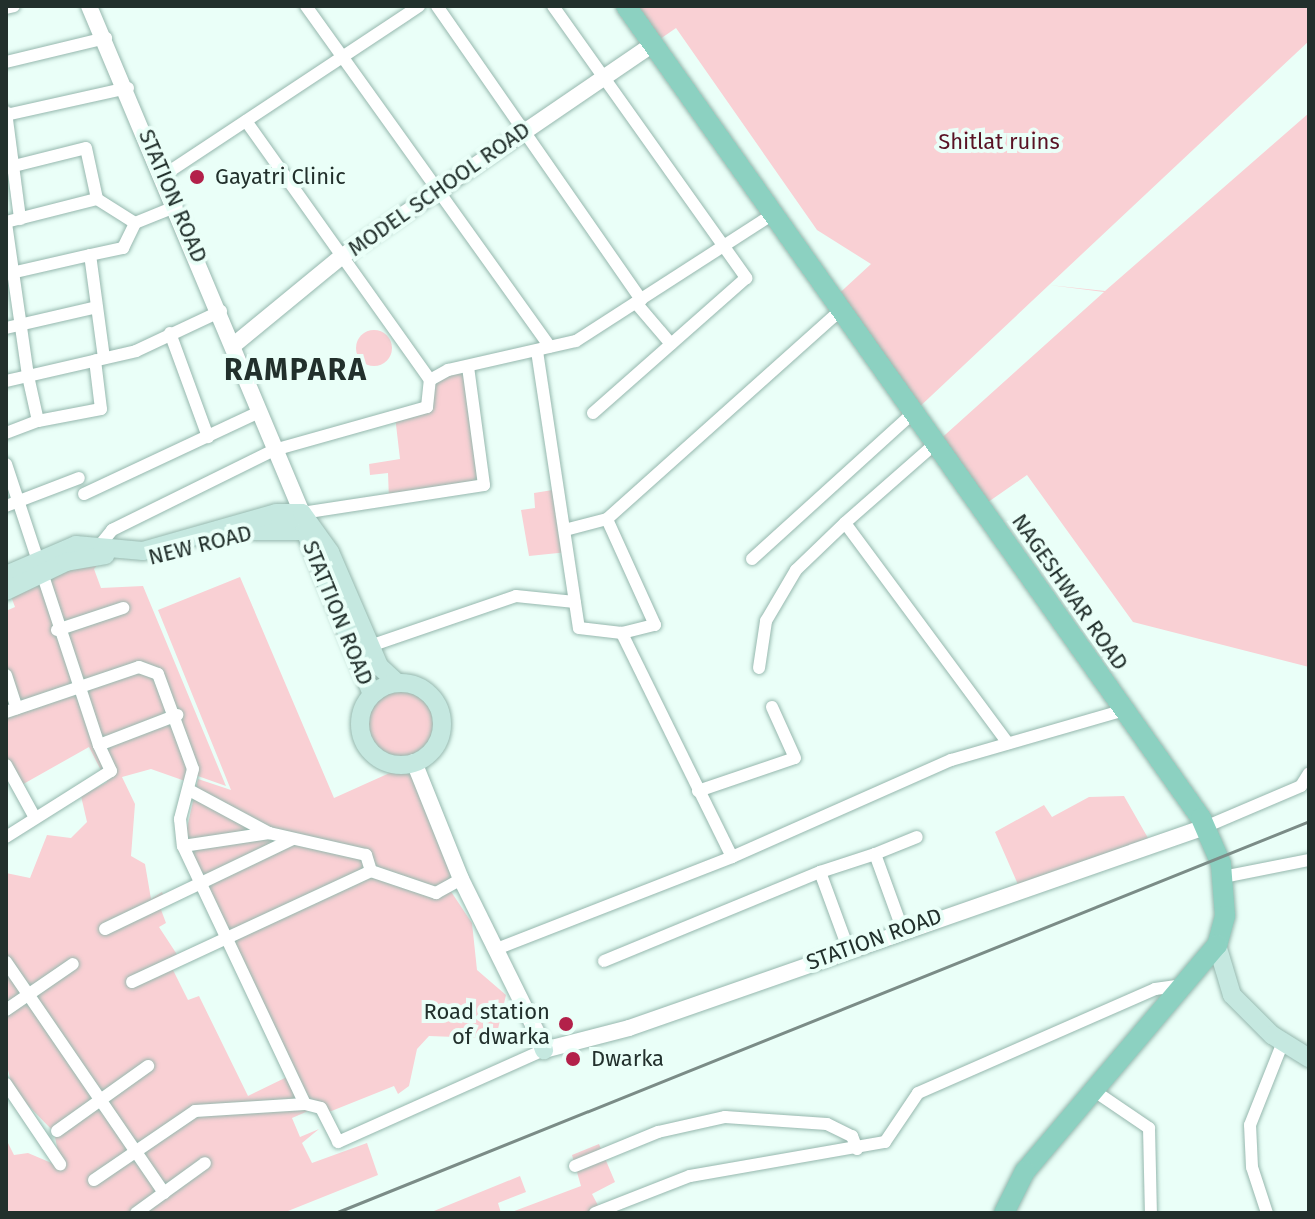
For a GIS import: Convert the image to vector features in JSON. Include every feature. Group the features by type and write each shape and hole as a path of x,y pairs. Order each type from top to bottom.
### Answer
{"main road":[{"name":"NAGESHWAR ROAD","path":"626,6 1205,827 1223,877 1225,916 1217,945"},
{"name":"NEW ROAD","path":"6,575 96,550 143,551 276,513 304,522"},
{"name":"NEW ROAD","path":"96,550 167,556 276,526 304,522"},
{"path":"304,522 330,552 370,646 396,682"},
{"name":"STATTION ROAD","path":"304,522 372,694"},
{"name":"NEW ROAD","path":"6,591 36,569"},
{"path":"396,682 421,688 439,708 435,746 414,762 387,762 366,745 360,719 372,694 396,682"},
{"path":"1004,1213 1025,1171 1217,945"},
{"path":"1217,945 1232,995 1283,1042 1309,1058"}],"street":[{"path":"6,8 14,6"},
{"name":"STATION ROAD","path":"89,6 128,88 235,344 251,401"},
{"path":"306,6 437,190 544,349 579,628 622,633 655,625 607,519"},
{"path":"164,175 419,6"},
{"path":"437,6 521,133 671,344"},
{"path":"553,6 746,278 593,413"},
{"path":"6,62 106,38"},
{"name":"MODEL SCHOOL ROAD","path":"235,344 341,257 653,44"},
{"path":"20,219 9,168 6,114 128,88"},
{"path":"96,550 274,450 427,407 430,380 246,121"},
{"path":"9,168 86,148 97,199 135,223"},
{"path":"38,421 10,274 6,222 97,199"},
{"path":"10,274 123,248 135,223 177,206"},
{"path":"430,380 468,366 576,341 773,214"},
{"path":"6,433 38,421 101,409 97,307 90,255"},
{"path":"6,328 97,307"},
{"path":"565,530 607,519 841,310"},
{"path":"6,381 100,359 221,311"},
{"path":"170,333 208,437"},
{"path":"84,494 208,437 251,401 304,522 484,485 468,366"},
{"path":"752,559 914,412"},
{"path":"759,668 766,621 789,582 845,523 936,443"},
{"path":"6,464 11,505 77,689 111,771 34,816 6,837"},
{"path":"11,505 79,478"},
{"path":"845,523 1008,743"},
{"path":"370,646 516,596 575,602"},
{"path":"57,630 123,608"},
{"path":"622,633 732,857"},
{"path":"6,675 11,710 148,667 177,715 193,769 183,846 305,1104"},
{"path":"698,791 795,758 772,707"},
{"path":"499,948 732,857 951,760 1124,710"},
{"path":"99,745 177,715"},
{"path":"94,1180 195,1111 305,1104 321,1108 338,1142 542,1045 499,948 461,879 414,762"},
{"path":"6,765 34,816"},
{"path":"1205,827 1301,786 1309,773"},
{"path":"189,790 269,833 366,855 371,871"},
{"name":"STATION ROAD","path":"542,1045 629,1028 902,928 1205,827"},
{"path":"183,846 269,833"},
{"path":"604,961 820,872 917,837"},
{"path":"105,929 293,839"},
{"path":"875,854 902,928"},
{"path":"1223,877 1309,860"},
{"path":"132,982 371,871 436,893 461,879"},
{"path":"820,872 848,948"},
{"path":"6,962 164,1193"},
{"path":"6,1010 73,964"},
{"path":"595,1213 690,1176 885,1142 918,1093 1155,989 1182,985"},
{"path":"1267,1213 1252,1167 1250,1125 1283,1042"},
{"path":"57,1131 148,1066"},
{"path":"6,1084 60,1164"},
{"path":"1093,1090 1149,1128 1151,1213"},
{"path":"575,1166 658,1132 725,1117 827,1124 852,1136 857,1149"},
{"path":"136,1213 205,1163"}],"green space":[{"name":"Shitlat ruins","path":"626,6 1309,6 1309,41 914,412 833,299 871,264 817,230 676,28 653,44"},
{"path":"1309,113 1309,667 1133,622 1027,475 981,507 936,443 1104,292 1049,285 1105,291"},
{"path":"374,330 387,335 392,348 387,361 374,366 361,361 356,348 361,335"},
{"path":"468,366 484,485 389,500 388,473 370,475 369,464 400,459 395,416 427,407 430,380"},
{"path":"559,489 568,552 529,556 521,510 535,508 534,493"},
{"path":"106,555 94,569 101,588 143,586 226,786 195,775 185,781 151,769 122,777 135,804 131,856 145,864 151,899 162,892 167,903 160,907 166,923 159,927 178,956 173,970 188,1000 199,996 248,1096 291,1075 183,846 198,779 231,790 158,610 240,577 334,798 414,762 461,879 448,887 472,923 477,970 506,995 498,1029 482,1038 429,1036 417,1049 409,1086 398,1094 394,1086 324,1114 315,1108 292,1118 300,1137 319,1129 302,1143 312,1163 367,1143 378,1175 283,1213 6,1213 6,1139 14,1155 28,1153 61,1167 54,1132 13,1090 6,1062 6,873 30,878 47,835 71,838 87,822 81,796 107,782 89,747 18,787 6,765 6,611 15,607 9,591"},
{"path":"401,691 414,693 429,706 434,724 432,737 419,752 401,757 388,755 373,742 368,724 370,711 383,696"},
{"path":"1124,796 1152,845 1020,889 995,832 1044,805 1052,817 1089,797"},
{"path":"599,1144 615,1182 592,1194 601,1211 509,1213 581,1186 572,1155"},
{"path":"520,1176 526,1192 498,1203 501,1213 429,1213"}],"railway":[{"path":"335,1213 1309,821"}],"place":[{"name":"Gayatri Clinic","path":"197,177"},
{"name":"Road station of dwarka","path":"566,1024"},
{"name":"Dwarka","path":"573,1059"}],"district":[{"name":"RAMPARA","path":"296,370"}]}
